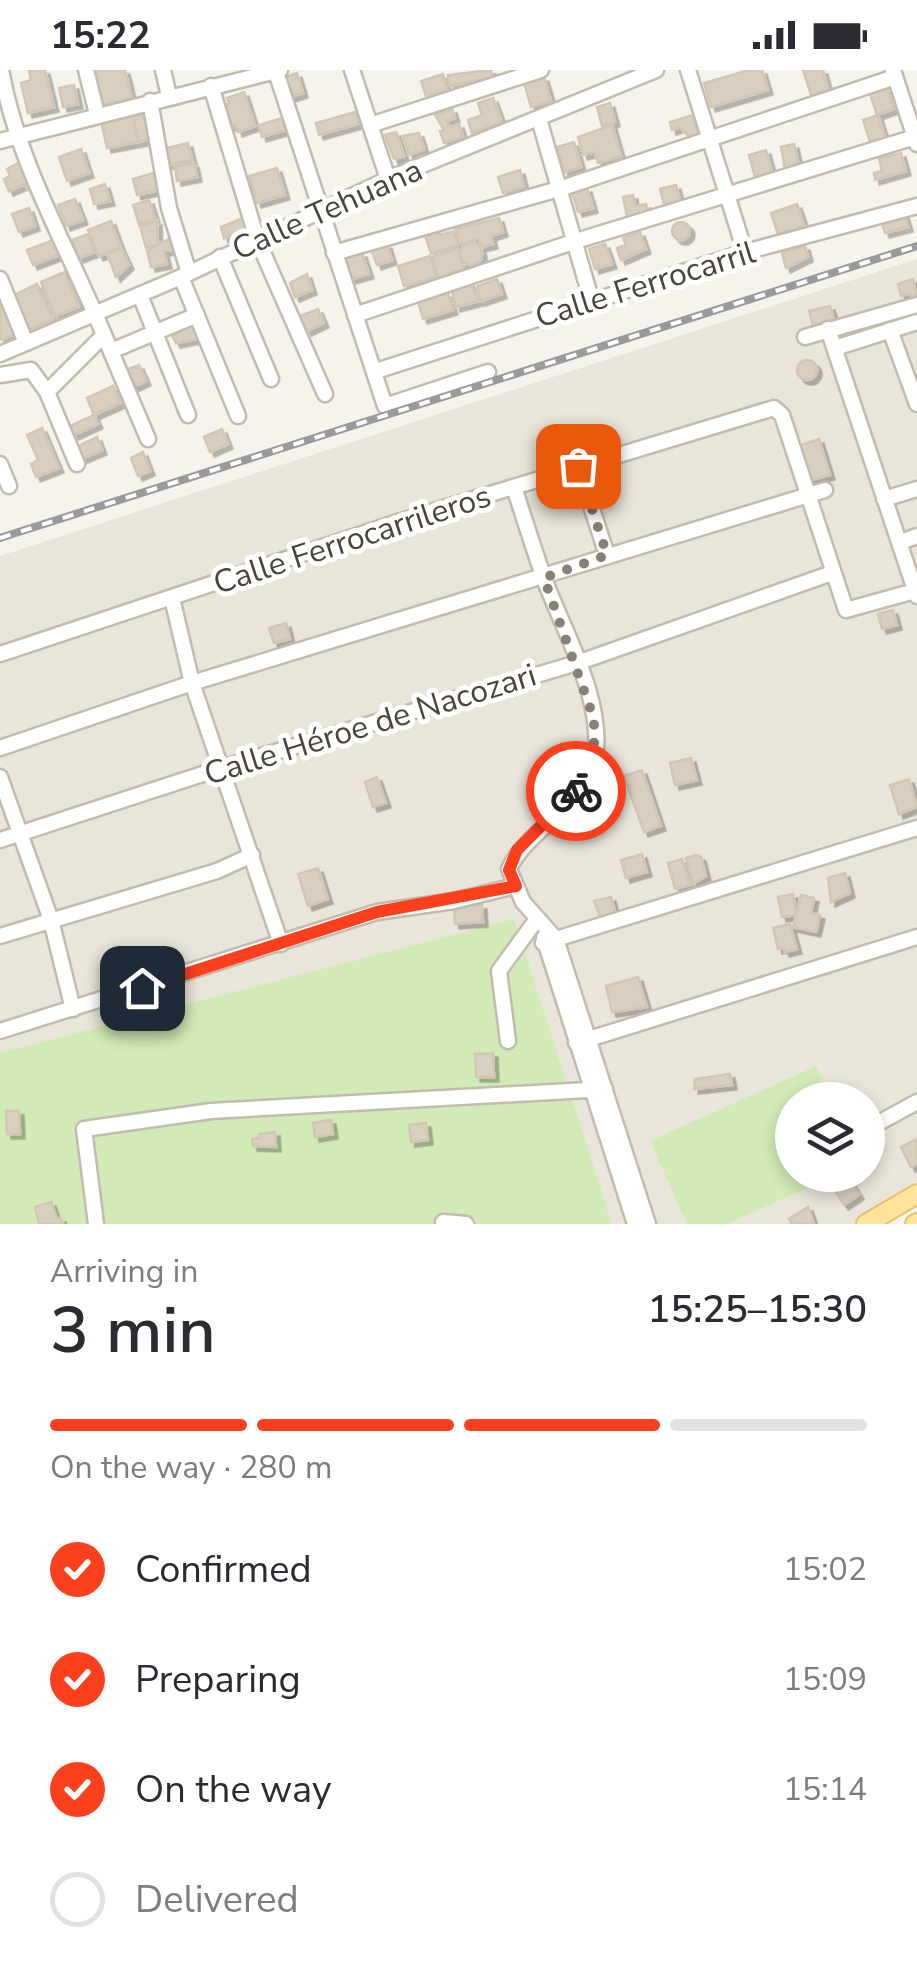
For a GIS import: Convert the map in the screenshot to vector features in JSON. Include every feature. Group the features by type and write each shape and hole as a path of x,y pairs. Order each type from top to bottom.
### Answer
{"main road":[{"path":"869,1223 917,1194"}],"street":[{"path":"1,70 18,136 54,228 148,439"},
{"path":"86,70 97,114"},
{"path":"164,70 169,96"},
{"path":"352,70 388,179"},
{"path":"370,125 541,70"},
{"name":"Calle Tehuana","path":"0,354 140,296 388,179 656,70"},
{"path":"688,70 744,252"},
{"path":"0,142 211,86 239,74 279,71 319,212 386,406 488,372"},
{"path":"334,253 562,188 894,74 916,140 576,240 355,315"},
{"path":"211,86 257,240 325,394"},
{"path":"150,101 185,275 238,416"},
{"path":"539,119 591,299"},
{"name":"Calle Ferrocarril","path":"376,371 744,252 917,206"},
{"path":"220,257 271,379"},
{"path":"0,279 26,343"},
{"path":"140,296 188,415"},
{"path":"806,337 917,304"},
{"path":"111,351 198,315"},
{"path":"835,348 917,322"},
{"path":"828,329 916,594"},
{"path":"890,330 917,404"},
{"path":"47,392 104,335"},
{"path":"0,375 30,370 47,392 77,464"},
{"name":"Calle Ferrocarrileros","path":"0,654 578,466 774,408 782,414 846,610 916,594"},
{"path":"0,464 9,486"},
{"path":"578,466 607,555"},
{"path":"514,487 594,719 594,766 572,797 517,850 509,870 545,932 648,1224"},
{"path":"884,499 917,488"},
{"path":"0,748 192,683 826,490"},
{"path":"901,542 917,536"},
{"name":"Calle Héroe de Nacozari","path":"0,840 221,768 577,662 832,573"},
{"path":"172,598 192,683 281,944"},
{"path":"0,776 50,920 73,1010"},
{"path":"508,1041 499,971 545,932 917,828"},
{"path":"0,936 217,870 252,855"},
{"path":"0,1030 377,912 516,886"},
{"path":"582,1041 917,937"},
{"path":"96,1224 84,1129 212,1112 599,1091"},
{"path":"599,1091 635,1224"},
{"path":"885,1120 917,1102"},
{"path":"443,1222 466,1224"}],"shaded area":[{"path":"917,259 917,1189 856,1224 0,1224 0,556"}],"green space":[{"path":"514,919 612,1224 0,1224 0,1053"},
{"path":"816,1066 824,1082 781,1082"},
{"path":"775,1085 775,1192 798,1192 727,1224 687,1224 650,1141"}],"building":[{"path":"29,70 45,70 54,107 28,113 21,83 31,80"},
{"path":"94,70 125,70 132,98 102,105"},
{"path":"491,70 492,77 450,86 448,75"},
{"path":"762,70 768,90 711,107 704,83"},
{"path":"803,70 823,70 829,92 812,98"},
{"path":"297,73 303,93 291,97 285,77"},
{"path":"443,74 447,89 426,96 421,81"},
{"path":"544,77 551,101 531,107 524,83"},
{"path":"74,85 78,104 63,107 59,88"},
{"path":"887,88 894,109 877,115 870,94"},
{"path":"244,92 255,126 238,132 236,125 231,126 224,105 229,104 227,98"},
{"path":"493,98 502,122 472,133 468,120 482,115 478,103"},
{"path":"610,103 615,122 602,126 597,107"},
{"path":"452,109 455,118 447,121 449,128 459,124 463,136 444,143 440,131 444,130 435,115"},
{"path":"355,112 358,124 319,135 316,123"},
{"path":"148,114 152,139 138,142 133,116"},
{"path":"693,115 698,134 689,137 680,127 672,130 670,122"},
{"path":"878,115 885,138 870,142 863,120"},
{"path":"133,116 138,142 107,148 101,121"},
{"path":"282,118 286,130 262,137 259,125"},
{"path":"612,125 621,156 598,163 595,152 583,155 578,137"},
{"path":"396,132 404,156 394,159 385,135"},
{"path":"419,133 424,149 409,155 403,136"},
{"path":"574,142 581,167 564,172 557,147"},
{"path":"188,143 192,160 166,165 163,149"},
{"path":"794,144 799,166 785,169 781,147"},
{"path":"81,149 89,173 67,181 59,157"},
{"path":"766,150 772,172 755,177 749,155"},
{"path":"901,153 906,171 875,180 874,173 882,171 879,159"},
{"path":"22,161 33,187 28,190 25,184 9,191 4,179 10,176 7,169"},
{"path":"194,163 197,177 177,181 175,166"},
{"path":"277,168 285,195 257,203 249,176"},
{"path":"520,170 524,186 503,193 498,177"},
{"path":"153,173 158,190 137,195 133,179"},
{"path":"105,184 110,201 94,204 90,189"},
{"path":"676,185 681,204 665,208 660,189"},
{"path":"587,188 593,208 578,212 572,192"},
{"path":"633,195 635,206 646,204 648,213 628,221 623,197"},
{"path":"75,199 83,220 66,226 58,205"},
{"path":"149,200 155,218 139,224 133,205"},
{"path":"797,204 804,225 778,234 771,213"},
{"path":"29,208 35,226 19,232 12,214"},
{"path":"904,213 908,227 885,233 881,220"},
{"path":"243,218 247,229 224,238 221,227"},
{"path":"499,218 503,232 491,236 493,244 481,247 479,239 459,244 456,229"},
{"path":"111,221 121,248 99,256 88,230"},
{"path":"157,221 158,245 146,248 140,226"},
{"path":"681,222 688,224 688,238 681,240 674,238 672,231 674,224"},
{"path":"438,230 440,235 454,231 458,245 431,254 425,235"},
{"path":"640,232 646,249 621,260 617,248 626,245 623,238"},
{"path":"88,234 95,252 79,258 72,240"},
{"path":"169,239 171,250 164,251 167,264 151,267 147,251"},
{"path":"53,240 59,255 33,265 27,250"},
{"path":"471,243 479,246 479,262 471,265 463,262 460,254 463,246"},
{"path":"387,244 392,260 377,265 371,249"},
{"path":"605,244 612,264 595,269 589,249"},
{"path":"805,246 808,257 786,268 782,253"},
{"path":"121,248 129,265 116,277 107,253"},
{"path":"458,249 464,269 438,277 432,257"},
{"path":"362,253 369,274 351,279 344,258"},
{"path":"430,256 436,277 404,286 398,266"},
{"path":"65,272 79,307 55,316 41,282"},
{"path":"307,274 312,290 295,297 290,283"},
{"path":"497,279 502,294 481,301 477,286"},
{"path":"913,279 917,299 912,301 910,294 901,296 898,284"},
{"path":"469,282 479,301 456,307 451,288"},
{"path":"37,284 53,319 30,330 14,295"},
{"path":"448,293 453,310 423,319 418,302"},
{"path":"0,300 14,335 0,340"},
{"path":"830,306 834,319 813,325 809,311"},
{"path":"318,309 324,323 307,331 300,316"},
{"path":"194,324 200,338 176,343 172,335"},
{"path":"807,360 817,370 807,380 797,370"},
{"path":"139,365 146,381 133,387 126,370"},
{"path":"113,386 121,403 94,415 87,398"},
{"path":"94,415 98,424 74,435 70,426"},
{"path":"42,428 59,468 36,477 31,464 38,460 27,435"},
{"path":"222,429 228,444 210,452 204,437"},
{"path":"97,437 102,450 83,458 78,446"},
{"path":"819,439 830,475 809,481 798,446"},
{"path":"143,452 150,471 138,476 131,458"},
{"path":"893,610 897,625 882,629 878,614"},
{"path":"286,623 290,639 274,643 269,628"},
{"path":"691,758 697,780 675,785 670,763"},
{"path":"642,770 661,826 644,832 624,776"},
{"path":"377,777 386,803 373,807 365,782"},
{"path":"909,779 917,807 899,814 890,785"},
{"path":"642,854 647,872 626,878 621,860"},
{"path":"701,857 706,876 693,884 686,858"},
{"path":"682,859 690,885 675,889 668,863"},
{"path":"318,868 328,899 308,906 298,874"},
{"path":"845,873 850,893 831,902 828,878"},
{"path":"793,894 796,915 782,917 778,897"},
{"path":"801,895 814,898 811,913 820,915 816,932 793,927"},
{"path":"611,897 616,916 601,920 594,901"},
{"path":"482,905 483,922 455,924 454,908"},
{"path":"790,924 797,949 785,952 784,948 778,949 773,928"},
{"path":"638,977 647,1007 612,1012 606,986"},
{"path":"493,1053 494,1077 476,1077 475,1054"},
{"path":"730,1074 732,1085 694,1089 695,1079"},
{"path":"6,1111 19,1111 20,1134 7,1134"},
{"path":"331,1120 333,1134 315,1137 313,1123"},
{"path":"426,1123 428,1140 411,1142 409,1125"},
{"path":"275,1132 276,1147 253,1146 252,1139 259,1138 259,1134"},
{"path":"917,1139 917,1164 911,1167 901,1147"},
{"path":"836,1192 857,1192 859,1195 844,1205"},
{"path":"51,1202 63,1224 39,1224 35,1207"},
{"path":"808,1207 814,1224 792,1224 789,1219"}],"railway":[{"path":"0,538 917,246"}],"way so far":[{"path":"576,791 594,766 594,719 582,675 544,578 607,555 578,466"}],"route":[{"path":"142,988 377,912 454,901 516,886 509,870 517,850 576,791"}]}
